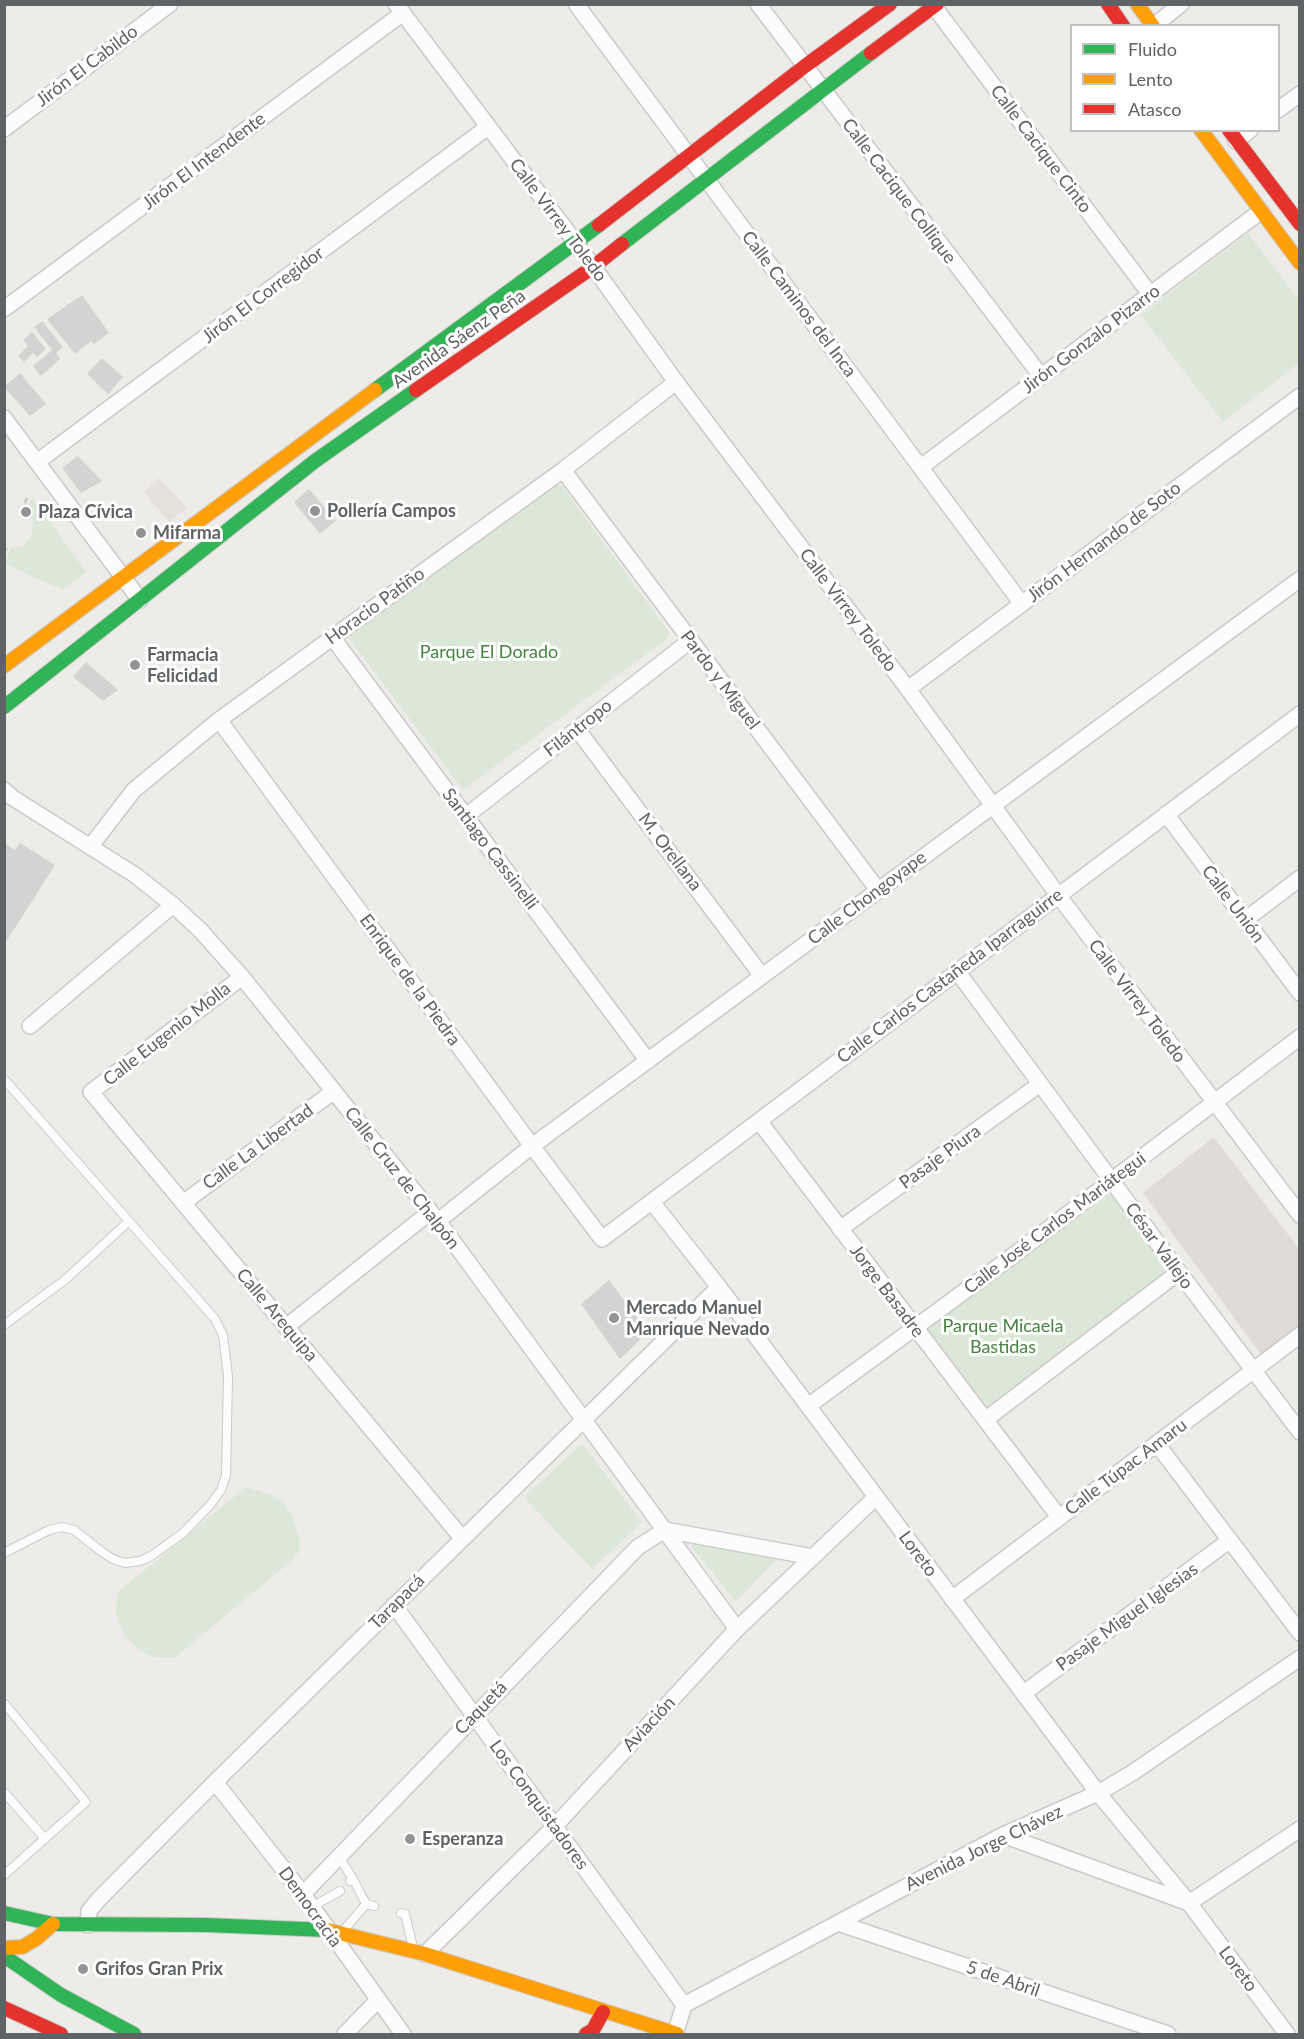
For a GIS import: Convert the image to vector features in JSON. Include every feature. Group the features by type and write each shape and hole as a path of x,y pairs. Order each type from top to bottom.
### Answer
{"street":[{"name":"Jirón El Cabildo","path":"4,129 170,4"},
{"name":"Calle Caminos del Inca","path":"576,4 1022,603"},
{"name":"Calle Cacique Collique","path":"758,4 1041,376"},
{"name":"Avenida Sáenz Peña","path":"4,666 122,576 576,243 805,66 890,4"},
{"path":"1108,4 1122,24"},
{"path":"1137,4 1152,24"},
{"path":"1156,24 1181,4"},
{"name":"Avenida Sáenz Peña","path":"4,707 315,461 593,267 934,5"},
{"name":"Calle Cacique Cinto","path":"934,5 1150,294"},
{"name":"Calle Virrey Toledo","path":"399,9 908,689 1058,896 1299,1215"},
{"name":"Jirón El Intendente","path":"4,309 399,9"},
{"path":"1280,108 1299,94"},
{"name":"Jirón El Corregidor","path":"37,462 488,127"},
{"path":"1202,132 1299,263"},
{"path":"1233,136 1299,224"},
{"name":"Jirón Gonzalo Pizarro","path":"921,467 1261,211"},
{"name":"Horacio Patiño","path":"90,847 134,790 219,720 563,470 676,382"},
{"name":"Jirón Hernando de Soto","path":"908,689 1299,396"},
{"path":"4,418 140,600"},
{"name":"Pardo y Miguel","path":"563,470 878,890"},
{"name":"Calle Chongoyape","path":"286,1327 1299,579"},
{"name":"Santiago Cassinelli","path":"333,637 648,1060"},
{"name":"Filántropo","path":"466,816 691,640"},
{"name":"Calle Carlos Castañeda Iparraguirre","path":"602,1239 1299,714"},
{"name":"Enrique de la Piedra","path":"219,720 602,1239"},
{"name":"M. Orellana","path":"577,729 762,976"},
{"name":"Calle Cruz de Chalpón","path":"4,790 135,875 200,930 242,977 434,1217 737,1629"},
{"name":"Calle Unión","path":"1166,814 1299,993"},
{"path":"1245,920 1299,878"},
{"path":"30,1026 173,905"},
{"name":"César Vallejo","path":"957,971 1299,1432"},
{"name":"Calle Eugenio Molla","path":"92,1092 242,977"},
{"name":"Calle José Carlos Mariátegui","path":"808,1406 1112,1182 1299,1037"},
{"name":"Pasaje Piura","path":"840,1229 1040,1084"},
{"name":"Calle La Libertad","path":"183,1203 334,1091"},
{"name":"Calle Arequipa","path":"92,1092 462,1538"},
{"name":"Jorge Basadre","path":"759,1121 1059,1517"},
{"name":"Loreto","path":"652,1202 719,1287 1098,1793 1189,1903 1287,2034"},
{"path":"984,1420 1179,1272"},
{"name":"Tarapacá","path":"88,1925 89,1911 99,1899 394,1605 719,1287"},
{"name":"Calle Túpac Amaru","path":"952,1599 1299,1335"},
{"path":"1156,1443 1299,1633"},
{"name":"Aviación","path":"420,1953 554,1827 737,1629 876,1497"},
{"path":"665,1530 813,1557"},
{"name":"Caquetá","path":"307,1900 339,1857 474,1716 638,1547 665,1530"},
{"name":"Pasaje Miguel Iglesias","path":"1024,1693 1230,1540"},
{"name":"Los Conquistadores","path":"394,1605 684,2005"},
{"name":"Avenida Jorge Chávez","path":"684,2005 1003,1835 1098,1793 1132,1773 1299,1658"},
{"name":"Democracia","path":"215,1782 334,1932 403,2034"},
{"path":"1003,1835 1189,1903 1299,1831"},
{"path":"4,1913 53,1924 207,1925 334,1932 420,1953 676,2034 684,2005"},
{"name":"5 de Abril","path":"838,1923 1168,2034"},
{"path":"4,1948 22,1947 36,1939 53,1924"},
{"path":"4,1956 61,1995 134,2034"},
{"path":"345,2034 378,2000"},
{"path":"4,2008 61,2034"},
{"path":"586,2034 593,2031 603,2012"}],"lane":[{"path":"4,1079 206,1308 223,1335 228,1376 228,1461 224,1483 211,1504 183,1533 163,1549 140,1561 125,1563 113,1559 74,1530 62,1527 49,1530 4,1553"},
{"path":"4,1325 66,1279 128,1222"},
{"path":"4,1703 86,1802 6,1870"},
{"path":"4,1792 45,1839"},
{"path":"334,1932 370,1905 339,1857"},
{"path":"307,1900 340,1891"},
{"path":"400,1913 405,1914 420,1953"}],"path":[{"path":"22,512 27,498"},
{"path":"4,553 7,547"}],"shaded area":[{"path":"159,478 187,508 169,522 144,492"},
{"path":"1214,1137 1299,1249 1299,1325 1262,1356 1143,1193"}],"green space":[{"path":"1248,233 1299,300 1299,363 1223,422 1141,315"},
{"name":"Parque El Dorado","path":"555,485 562,486 669,632 667,639 463,790 348,637"},
{"path":"32,499 86,572 64,589 5,563 11,548 23,546 31,538 33,522 26,513"},
{"name":"Parque Micaela Bastidas","path":"1112,1193 1172,1274 988,1413 925,1330"},
{"path":"582,1444 642,1522 592,1569 524,1497"},
{"path":"246,1487 272,1495 284,1504 292,1515 299,1538 299,1550 295,1558 174,1658 153,1657 142,1652 125,1636 119,1625 116,1613 118,1592"},
{"path":"692,1542 780,1556 736,1602 691,1546"}],"building":[{"path":"82,295 109,333 94,344 91,341 75,354 47,319"},
{"path":"42,321 63,347 56,353 60,359 41,376 33,366 52,350 34,327"},
{"path":"32,332 46,349 37,357 33,353 24,362 18,356 28,346 23,340"},
{"path":"102,358 123,377 108,394 87,374"},
{"path":"20,373 46,404 30,416 4,387"},
{"path":"78,456 102,481 81,493 62,468"},
{"name":"Pollería Campos","path":"309,489 336,521 320,534 294,502"},
{"path":"86,662 118,690 103,701 73,677"},
{"path":"4,843 15,850 20,843 55,865 4,945"},
{"name":"Mercado Manuel Manrique Nevado","path":"609,1280 648,1332 620,1359 581,1304"}],"traffic: fast":[{"path":"622,244 871,53"},
{"path":"375,390 599,225"},
{"path":"4,707 315,461 416,390"},
{"path":"4,1913 53,1924 207,1925 327,1930"},
{"path":"4,1956 61,1995 134,2034"}],"traffic: slow":[{"path":"1137,4 1152,24"},
{"path":"1202,132 1300,263"},
{"path":"4,666 375,390"},
{"path":"4,1948 22,1947 36,1939 53,1924"},
{"path":"327,1930 425,1954 677,2034"}],"traffic: jam":[{"path":"599,225 805,66 890,4"},
{"path":"871,53 937,4"},
{"path":"1108,4 1122,24"},
{"path":"1231,132 1300,224"},
{"path":"416,390 593,267 622,244"},
{"path":"4,2008 61,2034"},
{"path":"586,2034 593,2030 603,2012"}],"place":[{"name":"Pollería Campos","path":"315,511"},
{"name":"Plaza Cívica","path":"26,512"},
{"name":"Mifarma","path":"141,533"},
{"name":"Farmacia Felicidad","path":"135,665"},
{"name":"Mercado Manuel Manrique Nevado","path":"614,1318"},
{"name":"Esperanza","path":"410,1839"},
{"name":"Grifos Gran Prix","path":"83,1969"}]}
